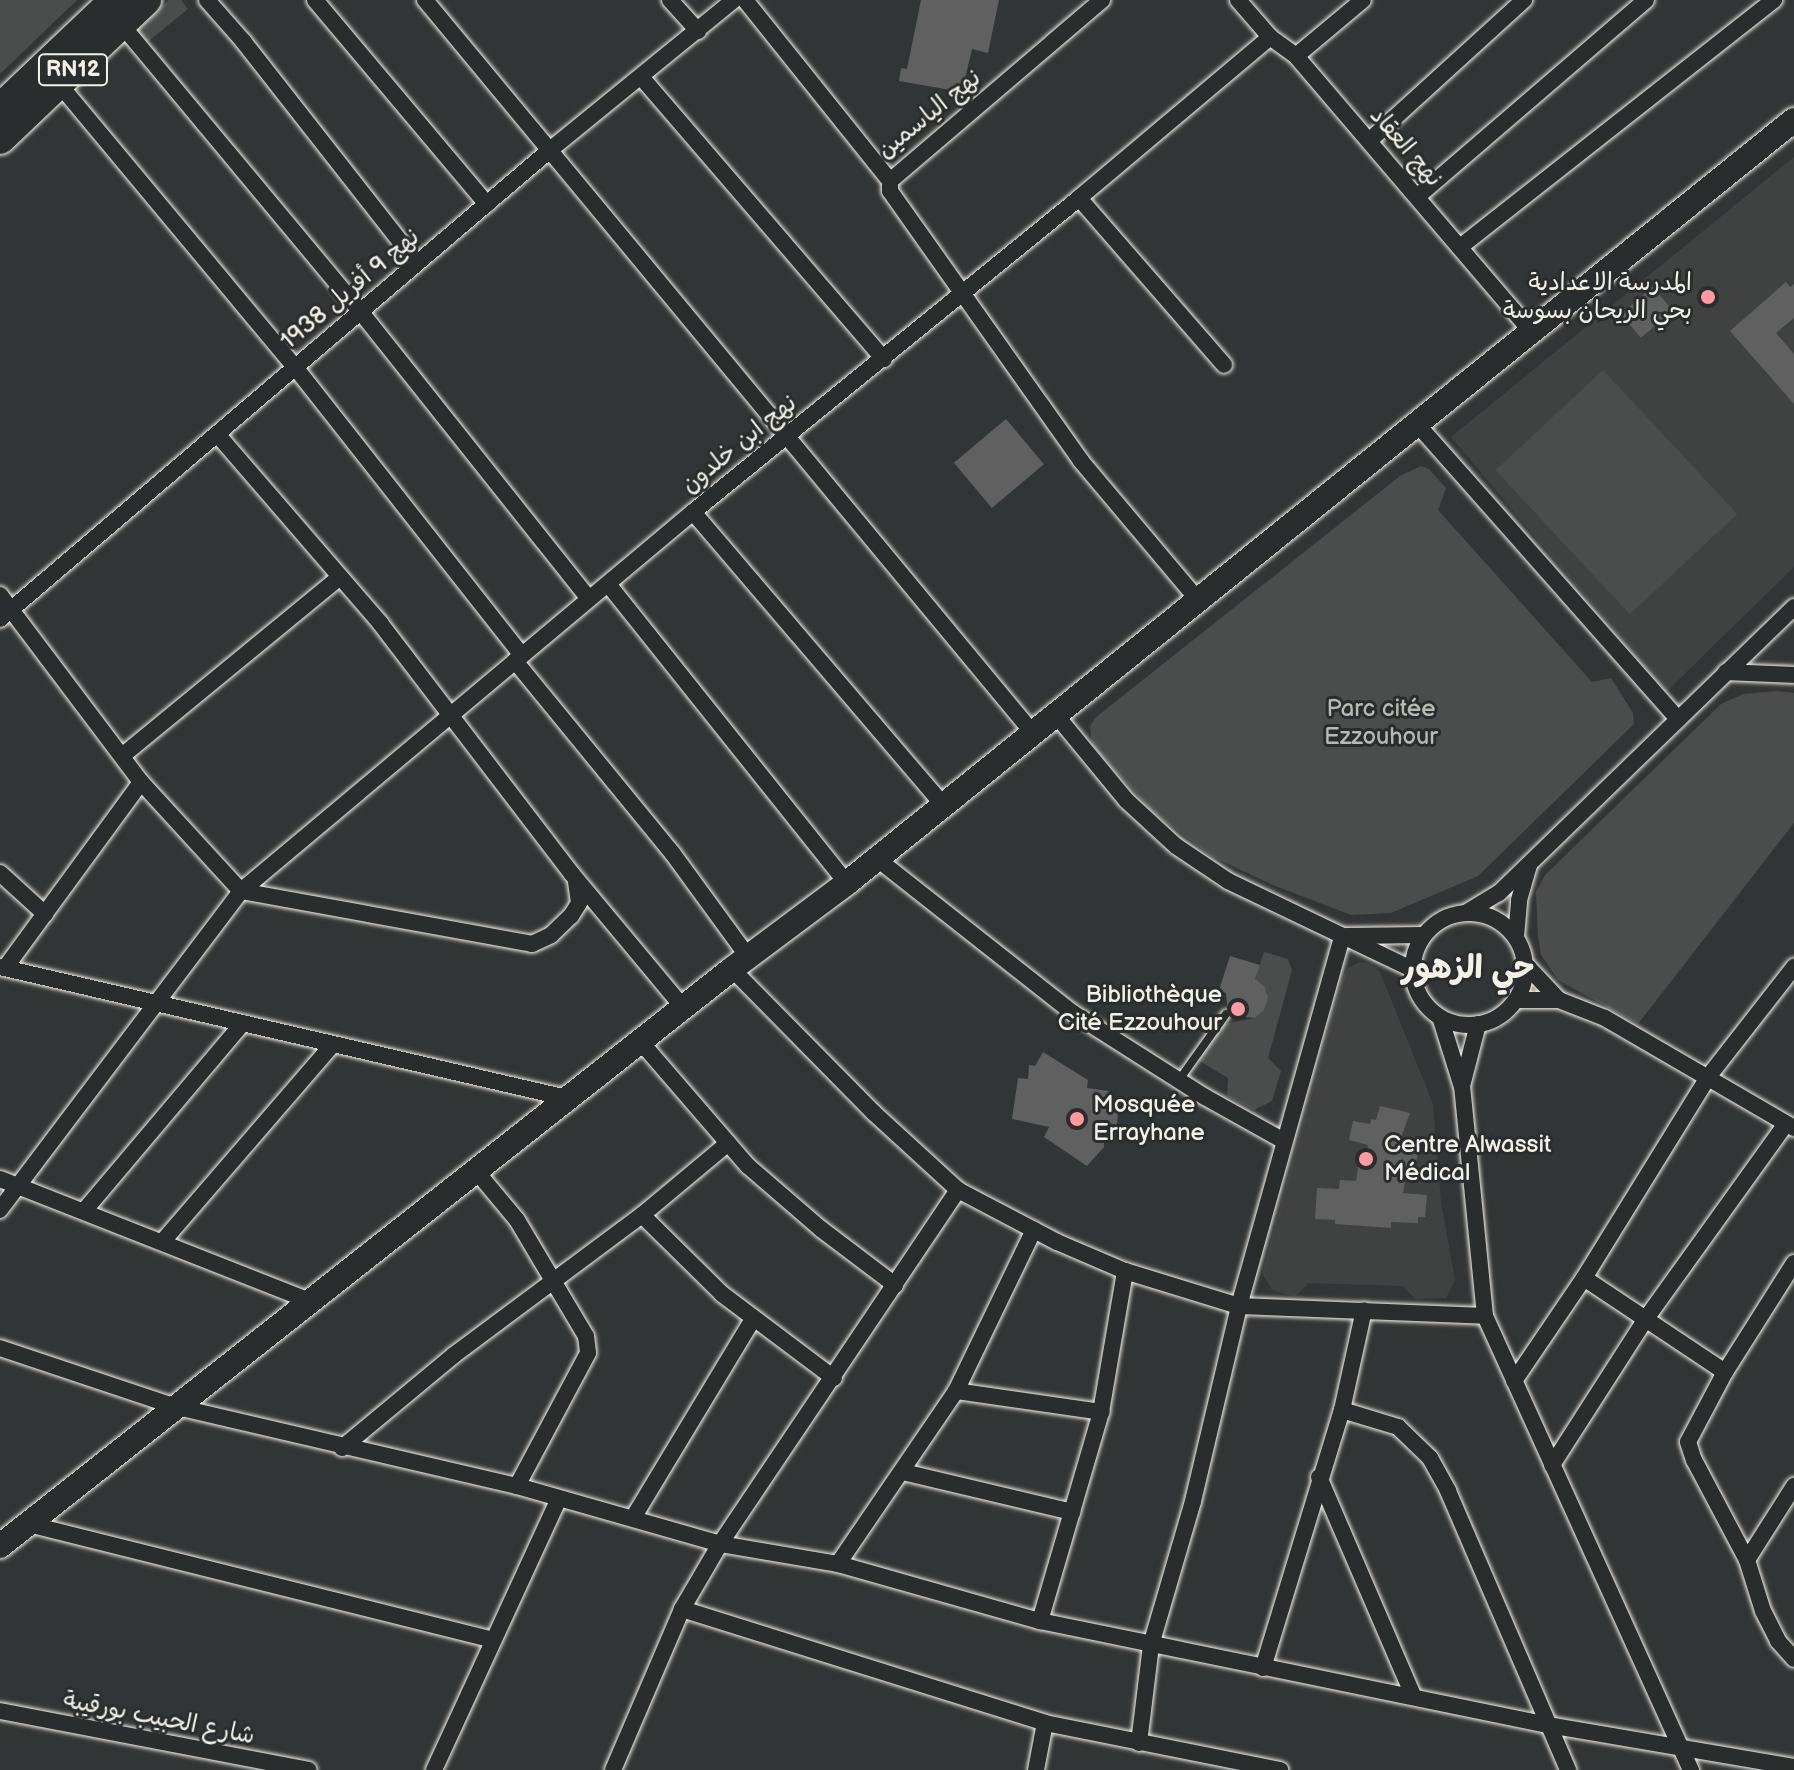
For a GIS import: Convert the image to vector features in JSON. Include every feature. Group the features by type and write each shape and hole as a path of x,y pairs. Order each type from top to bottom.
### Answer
{"highway":[{"name":"RN12","path":"0,109 118,12 146,0"},
{"name":"RN12","path":"0,139 59,84 118,12"}],"street":[{"path":"207,0 252,52 417,263"},
{"path":"315,0 487,204"},
{"path":"425,0 1032,732"},
{"path":"670,0 698,31"},
{"name":"نهج 9 أفريل 1938","path":"6,614 550,150 734,0"},
{"name":"نهج الياسمين","path":"745,0 890,181 1102,0"},
{"name":"نهج العقاد","path":"1238,0 1270,37 1296,56 1531,331"},
{"path":"1296,56 1363,0"},
{"path":"1369,141 1524,0"},
{"path":"1417,197 1646,0"},
{"path":"1460,247 1774,0"},
{"path":"118,12 589,599"},
{"name":"نهج ابن خلدون","path":"0,1210 241,891 693,512 884,359 1270,37"},
{"path":"642,78 884,359"},
{"path":"59,84 295,367 673,854 740,963 874,1113 958,1190 1034,1230 1125,1271 1239,1306 1485,1316"},
{"path":"0,1546 173,1406 944,806 1794,120"},
{"path":"890,181 890,191 1081,461 1198,600"},
{"path":"1079,198 1224,365"},
{"path":"1417,424 1678,719"},
{"path":"217,434 340,577 450,718 515,795 572,874 683,1007"},
{"path":"693,512 944,806"},
{"path":"122,756 340,577"},
{"path":"608,584 847,883"},
{"path":"0,595 6,614 141,782 241,891 532,944 551,935 579,903 580,890 572,874"},
{"path":"1691,1770 1485,1316 1462,1087 1440,1017 1421,996 1412,969 1424,935 1436,923 1467,912 1499,893 1794,607"},
{"path":"1726,672 1794,675"},
{"path":"1056,715 1126,800 1176,846 1228,881 1412,969"},
{"path":"141,782 3,967 567,1098"},
{"path":"876,858 1073,1013 1284,1141"},
{"path":"1516,937 1519,900 1529,863"},
{"path":"0,873 45,914"},
{"path":"1467,912 1486,915 1503,923 1516,937 1526,965 1559,1000"},
{"path":"1342,936 1424,935"},
{"path":"1139,1743 1151,1645 1193,1501 1239,1306 1342,936"},
{"path":"1440,1017 1458,1024 1478,1024 1499,1016 1516,1000 1526,965"},
{"path":"1514,1381 1584,1278 1708,1077 1794,967"},
{"path":"1516,1000 1559,1000 1605,1018 1790,1126 1645,1320 1552,1465"},
{"path":"84,1211 243,1023"},
{"path":"1462,1087 1478,1024"},
{"path":"640,1041 748,1166 895,1285"},
{"path":"163,1241 332,1045"},
{"path":"342,1448 454,1355 642,1215 728,1143"},
{"path":"477,1172 517,1220 586,1336 588,1353 517,1486"},
{"path":"0,1179 309,1301"},
{"path":"618,1769 682,1609 720,1544 958,1190"},
{"path":"642,1215 753,1319 834,1378"},
{"path":"838,1564 956,1391 1034,1230"},
{"path":"1794,1263 1725,1372 1688,1442 1694,1460 1747,1560 1763,1611 1778,1641 1794,1659"},
{"path":"1040,1621 1101,1412 1125,1271"},
{"path":"1584,1278 1725,1372"},
{"path":"1263,1668 1342,1410 1364,1310"},
{"path":"633,1518 753,1319"},
{"path":"0,1348 173,1406 342,1448 517,1486 720,1544 838,1564 1040,1621 1548,1725 1794,1767"},
{"path":"956,1391 1101,1412"},
{"path":"1342,1410 1398,1427 1430,1458 1448,1491 1568,1770"},
{"path":"903,1472 1072,1512"},
{"path":"1319,1477 1413,1695"},
{"path":"1747,1560 1794,1486"},
{"path":"434,1770 559,1498"},
{"path":"28,1524 492,1640"},
{"path":"682,1609 1045,1723 1280,1770"},
{"name":"شارع الحبيب بورقيبة","path":"0,1711 308,1770"},
{"path":"1036,1770 1045,1723"}],"lane":[{"path":"1179,1080 1226,1014"}],"shaded area":[{"name":"المدرسة الاعدادية بحي الريحان بسوسة","path":"1794,157 1794,567 1666,692 1451,437"},
{"name":"Centre Alwassit Médical","path":"1359,962 1371,964 1380,972 1433,1104 1441,1202 1455,1280 1446,1298 1415,1299 1403,1286 1308,1283 1296,1296 1273,1291 1262,1274 1342,979 1348,968"}],"green space":[{"path":"0,0 77,0 0,74"},
{"path":"169,0 181,0 188,9 145,44 133,30"},
{"path":"1603,370 1737,514 1630,614 1495,470"},
{"name":"Parc citée Ezzouhour","path":"1421,466 1429,469 1446,488 1438,510 1592,682 1611,678 1633,713 1634,724 1478,876 1391,913 1351,915 1273,885 1211,856 1153,812 1092,745 1090,726 1095,718 1400,476"},
{"path":"1794,693 1794,823 1638,1024 1558,980 1541,955 1538,936 1536,892 1545,875 1721,704 1743,694"},
{"path":"1264,952 1288,959 1292,970 1268,1058 1281,1071 1272,1101 1254,1110 1227,1096 1228,1078 1198,1060 1224,1024 1255,1018 1264,1010 1267,992 1255,979"}],"building":[{"path":"921,0 999,0 988,53 972,49 962,92 899,81 901,68 907,69"},
{"path":"1786,282 1790,287 1794,284 1794,318 1776,333 1794,354 1794,404 1730,331"},
{"path":"1653,287 1673,311 1641,338 1621,314"},
{"path":"1006,419 1044,464 992,508 954,463"},
{"path":"1230,956 1260,965 1255,979 1265,987 1268,998 1264,1010 1255,1018 1235,1016 1227,1005 1226,993 1219,990"},
{"path":"1043,1052 1088,1080 1087,1088 1109,1091 1108,1103 1119,1104 1115,1142 1104,1141 1104,1147 1087,1166 1044,1137 1049,1127 1012,1119 1018,1078 1028,1079 1029,1065 1035,1066"},
{"path":"1380,1106 1410,1113 1397,1148 1418,1155 1413,1171 1402,1169 1399,1181 1405,1182 1403,1193 1427,1195 1425,1217 1418,1217 1418,1223 1391,1222 1391,1228 1335,1224 1335,1220 1315,1219 1317,1188 1339,1189 1340,1180 1356,1181 1358,1167 1364,1167 1368,1145 1349,1140 1353,1121 1370,1124 1371,1119 1376,1120"}],"place":[{"name":"المدرسة الاعدادية بحي الريحان بسوسة","path":"1708,297"},
{"name":"Bibliothèque Cité Ezzouhour","path":"1238,1009"},
{"name":"Mosquée Errayhane","path":"1077,1119"},
{"name":"Centre Alwassit Médical","path":"1366,1159"}],"district":[{"name":"حي الزهور","path":"1468,969"}]}
